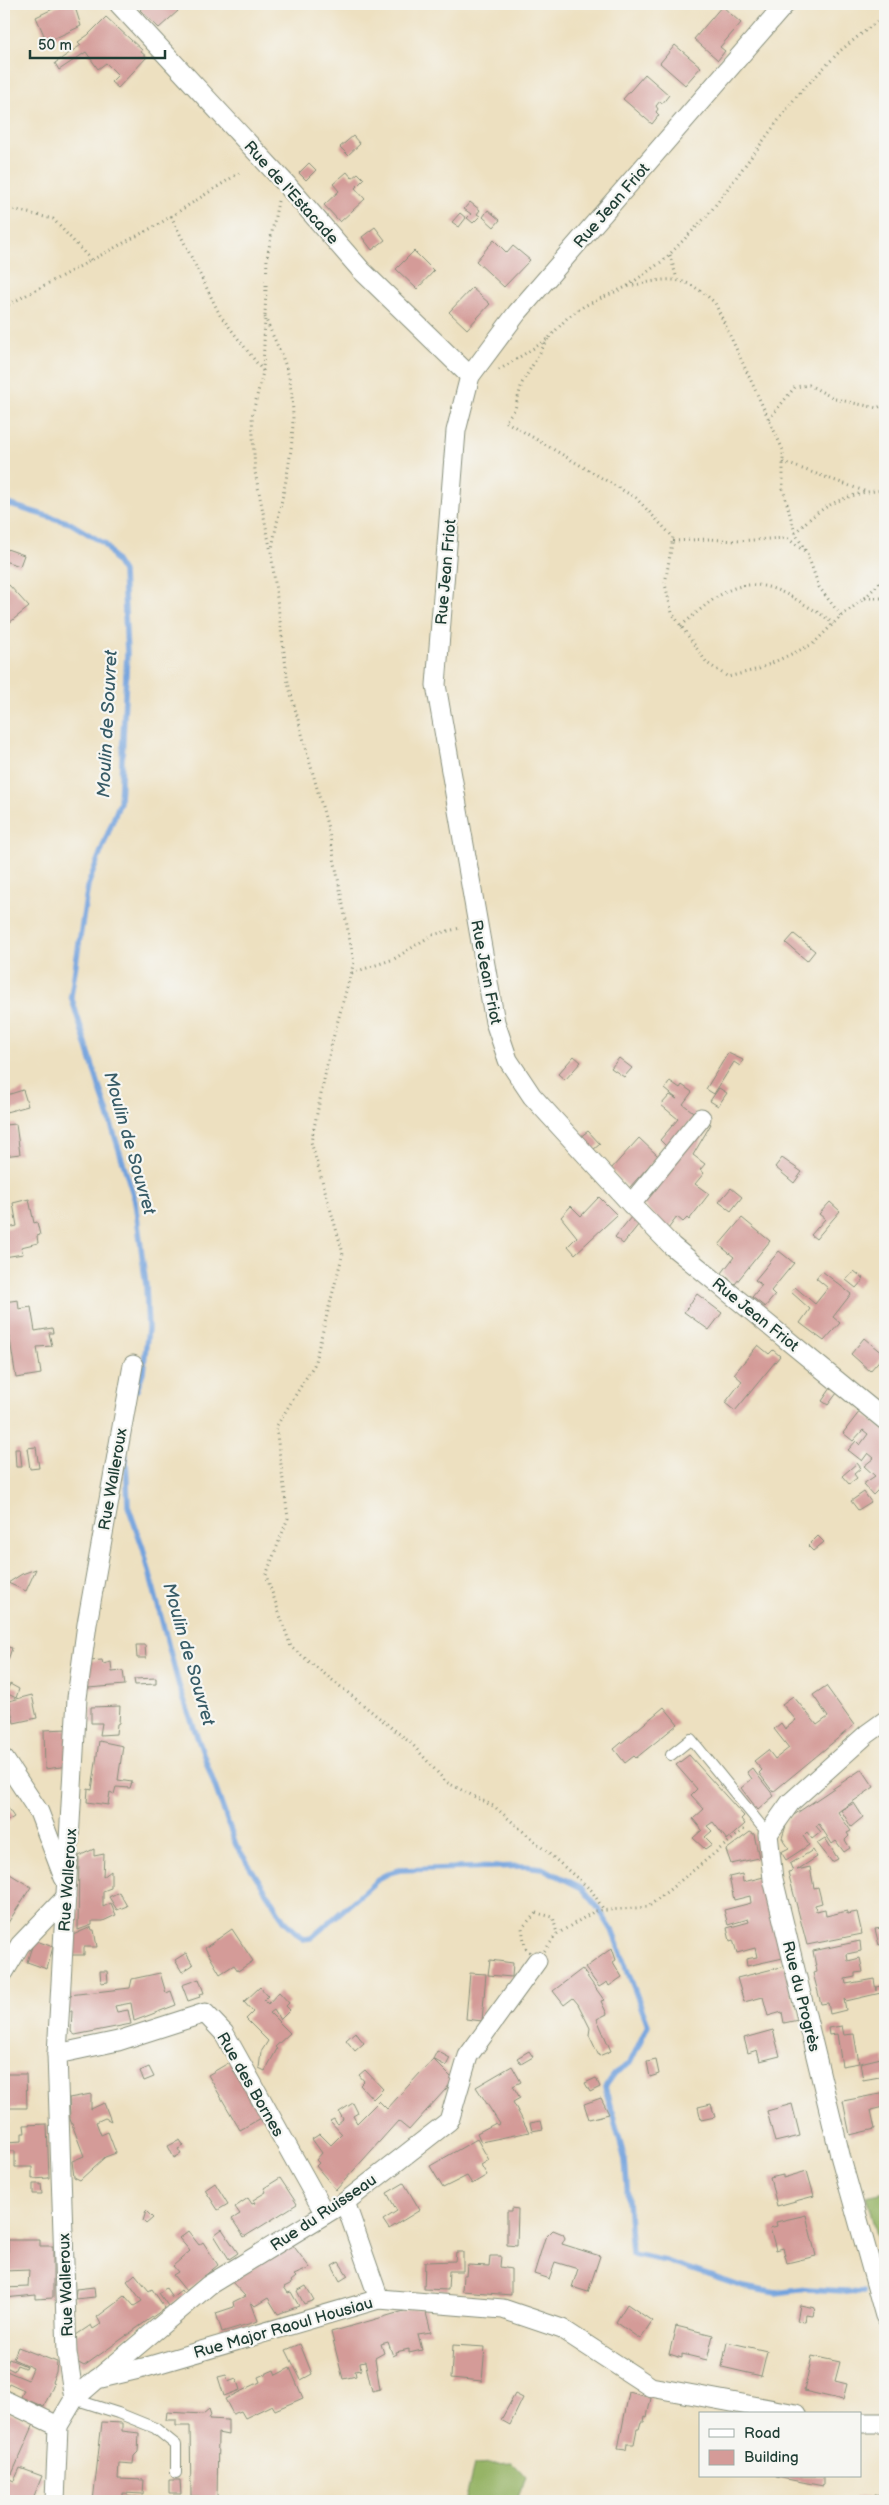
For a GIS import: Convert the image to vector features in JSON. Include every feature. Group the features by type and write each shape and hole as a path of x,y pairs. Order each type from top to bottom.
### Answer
{"street":[{"name":"Rue de l'Estacade","path":"119,4 287,184 361,270 470,376"},
{"name":"Rue Jean Friot","path":"785,4 517,313 470,376 456,431 436,685 495,1022 508,1060 532,1096 672,1246 885,1420"},
{"path":"631,1204 701,1118"},
{"name":"Rue Walleroux","path":"74,2399 67,2353 57,2054 66,1892 77,1698 87,1624 132,1365"},
{"path":"768,1834 790,1803 885,1721"},
{"path":"4,1759 39,1812 66,1892 20,1946 4,1972"},
{"name":"Rue du Progrès","path":"768,1834 773,1879 784,1927 841,2159 885,2316"},
{"name":"Rue du Ruisseau","path":"97,2379 209,2286 345,2202 449,2121 468,2056 537,1961"},
{"name":"Rue des Bornes","path":"57,2054 118,2042 205,2013 224,2033 325,2214"},
{"path":"345,2202 379,2299"},
{"name":"Rue Major Raoul Housiau","path":"55,2501 58,2426 74,2399 97,2379 143,2368 379,2299 502,2309 562,2329 651,2388 785,2412"},
{"path":"4,2400 58,2426"},
{"path":"862,2423 885,2423"}],"lane":[{"path":"671,1755 691,1739 768,1834"},
{"path":"74,2399 118,2413 155,2428 176,2445 176,2473"}],"path":[{"path":"885,15 840,51 796,98 708,215 670,254 626,287 584,306 567,318 548,339 522,383 515,409 504,421 636,498 674,537 665,584 672,613 707,663 728,676 759,669 813,644 841,616 865,598 885,577"},
{"path":"4,306 171,216 239,172"},
{"path":"287,184 279,197 267,258 263,372 252,416 255,472 271,552 288,683 328,832 354,962 332,1042 311,1142 343,1253 314,1365 276,1427 288,1518 266,1575 291,1647 412,1744 446,1782 495,1807 591,1890 603,1910"},
{"path":"4,207 53,219 91,260"},
{"path":"171,216 220,315 263,372"},
{"path":"670,254 677,279"},
{"path":"626,287 677,279 698,287 715,303 782,450 783,489 795,533 807,553 820,587 841,616"},
{"path":"265,316 289,380 294,417 292,452 271,552"},
{"path":"470,376 494,373 548,339"},
{"path":"769,419 795,387 810,385 834,399 877,408 885,404"},
{"path":"783,462 867,492"},
{"path":"795,533 822,508 844,498 885,490"},
{"path":"673,541 710,539 735,542 787,538 807,553"},
{"path":"681,626 719,594 746,584 773,588 790,595 822,613 833,624"},
{"path":"865,598 885,598"},
{"path":"351,973 394,959 432,935 478,924"},
{"path":"557,1934 553,1917 536,1913 522,1928 525,1947 537,1961 557,1934 595,1911 648,1907 748,1826 768,1834"}],"green space":[{"path":"885,2192 885,2268 866,2196"},
{"path":"513,2463 526,2477 518,2501 465,2501 474,2465"}],"building":[{"path":"63,4 74,4 81,26 47,42 36,17"},
{"path":"146,4 171,4 178,11 159,28 140,10"},
{"path":"722,6 741,23 720,47 725,51 718,60 694,39"},
{"path":"106,17 142,50 141,52 147,57 118,88 111,82 118,75 106,63 98,69 86,52 59,70 55,63 81,45 78,42"},
{"path":"675,45 701,67 685,85 660,63"},
{"path":"645,74 669,95 662,104 660,101 656,106 658,109 656,112 659,115 652,124 623,99"},
{"path":"353,136 360,144 348,155 340,147"},
{"path":"309,163 316,170 306,180 299,173"},
{"path":"347,172 352,178 358,173 364,179 355,188 365,199 340,222 324,205 339,191 333,184"},
{"path":"470,202 480,210 477,214 480,216 473,223 467,218 471,214 464,209"},
{"path":"488,210 500,220 494,227 483,217"},
{"path":"460,213 466,218 459,227 452,222"},
{"path":"375,227 385,240 372,250 362,237"},
{"path":"494,240 507,253 513,246 530,260 504,287 476,261"},
{"path":"414,251 434,271 417,289 396,269"},
{"path":"472,288 490,304 467,329 449,312"},
{"path":"7,549 24,555 20,566 4,561"},
{"path":"9,585 29,607 4,627 4,588"},
{"path":"794,934 815,951 807,961 786,943"},
{"path":"728,1053 743,1060 740,1066 734,1062 714,1094 706,1089"},
{"path":"574,1056 581,1062 565,1080 558,1074"},
{"path":"619,1058 632,1068 624,1077 611,1068"},
{"path":"670,1081 680,1088 682,1085 692,1092 683,1104 697,1115 666,1146 660,1140 678,1119 661,1105 670,1095 677,1099 665,1089"},
{"path":"719,1088 727,1093 718,1106 710,1101"},
{"path":"23,1090 28,1106 6,1112 4,1096"},
{"path":"705,1120 711,1124 693,1155 705,1164 700,1170 704,1173 695,1184 709,1194 689,1220 687,1218 683,1222 677,1217 668,1229 641,1202"},
{"path":"16,1124 20,1154 4,1156 4,1125"},
{"path":"588,1131 600,1144 593,1150 580,1137"},
{"path":"639,1138 658,1156 629,1188 611,1169"},
{"path":"782,1158 802,1172 794,1183 775,1167"},
{"path":"731,1188 742,1197 731,1211 719,1202"},
{"path":"599,1197 617,1215 575,1254 568,1246 577,1237 561,1217 571,1206 581,1216"},
{"path":"29,1199 34,1223 37,1222 40,1235 37,1236 38,1243 21,1247 23,1254 4,1257 4,1229 17,1226 13,1203"},
{"path":"830,1202 840,1211 816,1239 811,1235 825,1219 819,1214"},
{"path":"631,1217 639,1224 623,1244 615,1237"},
{"path":"742,1218 770,1241 735,1284 722,1273 734,1257 719,1245"},
{"path":"779,1251 794,1263 771,1291 775,1295 765,1307 752,1297 762,1285 755,1280"},
{"path":"822,1271 851,1294 833,1317 840,1323 824,1341 800,1323 810,1309 791,1292 795,1287 815,1304 828,1288 816,1278"},
{"path":"854,1271 864,1279 856,1288 846,1280"},
{"path":"697,1294 722,1313 709,1330 684,1312"},
{"path":"18,1300 19,1309 31,1307 35,1331 52,1328 53,1333 49,1333 52,1346 37,1347 41,1374 16,1378 4,1302"},
{"path":"864,1338 884,1355 870,1371 851,1354"},
{"path":"758,1345 769,1354 773,1350 780,1356 735,1411 725,1403 742,1381 734,1374"},
{"path":"831,1388 837,1393 828,1405 822,1401"},
{"path":"860,1411 885,1431 885,1483 873,1495 863,1484 875,1476 864,1466 874,1458 868,1453 862,1461 848,1450 856,1441 860,1445 868,1434 863,1430 853,1441 843,1433"},
{"path":"36,1447 39,1468 30,1469 27,1448"},
{"path":"15,1449 20,1449 22,1467 16,1467"},
{"path":"857,1463 861,1468 854,1474 857,1478 849,1484 842,1476"},
{"path":"864,1492 871,1502 858,1510 851,1501"},
{"path":"818,1536 824,1542 813,1551 808,1546"},
{"path":"36,1569 26,1591 8,1583 22,1574"},
{"path":"136,1645 145,1645 146,1658 137,1658"},
{"path":"4,1646 12,1648 8,1660 5,1659 4,1662"},
{"path":"102,1660 103,1664 111,1662 112,1672 123,1671 125,1685 88,1688 89,1661"},
{"path":"156,1678 156,1684 135,1685 134,1679"},
{"path":"10,1684 19,1689 16,1698 6,1693"},
{"path":"826,1686 854,1725 773,1792 759,1773 762,1770 754,1761 768,1750 775,1759 789,1748 774,1729 781,1723 785,1729 796,1720 782,1704 793,1696 817,1725 828,1717 813,1695"},
{"path":"32,1695 37,1718 14,1723 9,1701"},
{"path":"120,1706 116,1734 100,1735 102,1723 91,1723 91,1707"},
{"path":"664,1707 678,1724 636,1758 634,1756 625,1763 614,1749"},
{"path":"68,1729 69,1766 45,1769 44,1730"},
{"path":"99,1741 123,1746 118,1780 132,1782 130,1788 116,1787 114,1794 110,1792 108,1805 87,1802 88,1789 92,1790"},
{"path":"689,1755 744,1816 741,1819 745,1824 727,1840 713,1822 707,1826 712,1831 705,1837 712,1844 705,1849 693,1838 702,1830 693,1819 704,1809 691,1795 697,1789 676,1765"},
{"path":"752,1768 774,1796 758,1810 741,1788 752,1779 747,1772"},
{"path":"862,1769 874,1787 838,1812 851,1831 847,1833 849,1836 845,1840 850,1848 844,1852 836,1841 832,1844 819,1824 816,1826 821,1832 812,1839 807,1832 803,1836 809,1845 786,1860 781,1852 789,1848 782,1838 788,1819"},
{"path":"854,1803 863,1817 851,1827 841,1810"},
{"path":"7,1807 14,1817 4,1823 4,1809"},
{"path":"750,1832 754,1834 759,1858 731,1864 726,1850"},
{"path":"825,1838 838,1859 832,1862 817,1843"},
{"path":"94,1849 94,1856 104,1854 103,1877 111,1871 111,1888 103,1891 103,1907 111,1903 116,1915 103,1921 92,1921 92,1925 78,1930 79,1856"},
{"path":"813,1850 817,1857 797,1870 810,1867 814,1888 818,1887 822,1903 815,1905 816,1911 825,1909 826,1916 847,1911 847,1914 857,1912 862,1934 807,1945 788,1872 793,1871 790,1864"},
{"path":"5,1871 31,1887 4,1929 4,1873"},
{"path":"742,1874 743,1882 764,1877 783,1958 747,1966 746,1959 757,1957 755,1948 737,1953 733,1940 730,1941 727,1928 749,1922 748,1919 728,1925 724,1910 751,1903 750,1896 734,1900 729,1877"},
{"path":"119,1892 127,1906 117,1910 109,1897"},
{"path":"91,1927 94,1930 97,1947 84,1947 84,1955 72,1955 73,1935"},
{"path":"882,1928 885,1934 885,1943 879,1945 875,1929"},
{"path":"232,1929 253,1961 238,1971 234,1965 220,1974 205,1948"},
{"path":"34,1940 53,1947 47,1969 27,1962"},
{"path":"860,1941 861,1951 847,1954 848,1961 860,1958 863,1972 855,1973 855,1977 845,1979 846,1984 874,1979 876,1991 876,1987 885,1985 885,1992 846,2001 844,1999 846,2010 830,2014 828,2003 821,2004 813,1973 817,1972 813,1951"},
{"path":"612,1948 616,1960 613,1962 622,1977 609,1986 607,1982 599,1987 585,1968"},
{"path":"186,1953 193,1965 182,1972 175,1960"},
{"path":"490,1960 513,1963 512,1977 488,1975"},
{"path":"785,1966 798,2020 784,2023 782,2012 768,2016 763,1997 744,2002 737,1978"},
{"path":"582,1969 604,2000 601,2001 607,2014 597,2019 611,2051 599,2056 589,2035 590,2028 578,2004 573,1998 564,2005 553,1991"},
{"path":"100,1971 107,1971 108,1982 101,1983"},
{"path":"160,1973 166,1993 171,1991 176,2005 134,2021 131,2003 115,2006 117,2012 128,2010 131,2024 75,2035 71,2032 72,2011 68,2011 69,1995 130,1988 132,1979"},
{"path":"470,1973 486,1974 482,2021 466,2019"},
{"path":"199,1979 204,1993 199,1994 200,1997 188,2001 182,1985"},
{"path":"260,1987 268,1996 264,2000 268,2004 279,1992 289,2003 286,2006 290,2010 280,2020 274,2010 270,2013 290,2033 275,2047 277,2049 265,2071 259,2068 261,2052 268,2041 246,2019 253,2012 244,2002"},
{"path":"842,2026 844,2035 854,2034 859,2063 842,2066 837,2034 829,2035 828,2028"},
{"path":"773,2030 780,2056 760,2061 757,2050 748,2053 744,2038"},
{"path":"355,2032 364,2043 355,2051 346,2040"},
{"path":"437,2051 450,2058 446,2066 433,2059"},
{"path":"529,2051 533,2057 521,2064 517,2058"},
{"path":"885,2057 885,2076 863,2080 860,2063"},
{"path":"433,2059 454,2080 409,2130 398,2121 336,2190 316,2166 319,2163 316,2160 322,2153 312,2139 320,2134 331,2145 342,2134 330,2121 334,2119 337,2124 343,2119 339,2112 353,2103 358,2113 353,2116 357,2123 379,2101 387,2109"},
{"path":"656,2060 659,2074 650,2077 647,2062"},
{"path":"230,2062 263,2117 240,2130 208,2075"},
{"path":"512,2066 521,2082 513,2086 520,2098 513,2102 529,2132 481,2142 477,2133 496,2123 497,2125 500,2124 476,2087"},
{"path":"149,2067 154,2077 144,2081 140,2071"},
{"path":"365,2070 383,2089 373,2099 360,2085 364,2081 359,2075"},
{"path":"4,2074 26,2074 27,2108 4,2108"},
{"path":"596,2078 600,2087 590,2092 585,2083"},
{"path":"885,2093 885,2109 883,2103 883,2107 871,2110 875,2129 850,2135 843,2101"},
{"path":"91,2094 91,2109 104,2103 111,2121 105,2118 96,2122 101,2135 108,2132 116,2153 105,2157 80,2180 74,2177 72,2161 84,2156 70,2119 69,2098"},
{"path":"601,2098 609,2114 589,2119 584,2104"},
{"path":"711,2104 715,2117 701,2120 698,2107"},
{"path":"792,2104 800,2136 775,2142 767,2111"},
{"path":"541,2121 543,2129 532,2131 530,2123"},
{"path":"47,2124 49,2178 32,2179 32,2167 15,2167 15,2151 4,2151 4,2145 6,2145 6,2142 22,2141 22,2133 25,2133 24,2125"},
{"path":"477,2139 489,2160 481,2165 487,2175 472,2184 467,2176 443,2188 430,2166"},
{"path":"180,2140 184,2146 178,2149 181,2154 174,2158 168,2146"},
{"path":"807,2171 814,2196 777,2206 770,2178 783,2175 783,2178"},
{"path":"280,2178 297,2204 244,2237 232,2219 240,2214 235,2207 248,2198 252,2204 255,2203 253,2200 266,2192 264,2188"},
{"path":"215,2183 228,2204 218,2210 205,2190"},
{"path":"404,2183 420,2210 389,2229 383,2220 397,2211 387,2193"},
{"path":"33,2184 41,2184 42,2194 33,2194"},
{"path":"512,2208 518,2209 517,2246 507,2245 507,2211 512,2211"},
{"path":"146,2211 153,2218 146,2224 143,2221"},
{"path":"806,2215 816,2256 787,2263 783,2248 776,2250 770,2228 777,2226 776,2222"},
{"path":"222,2229 238,2253 229,2259 214,2235"},
{"path":"553,2230 563,2234 565,2238 562,2244 600,2256 588,2292 572,2287 578,2269 555,2262 549,2279 534,2274 545,2238"},
{"path":"188,2231 199,2245 203,2242 218,2265 186,2291 173,2275 178,2272 173,2266 190,2251 179,2238"},
{"path":"8,2240 40,2240 40,2246 53,2246 53,2298 36,2299 36,2295 4,2298 4,2288 28,2287 29,2270 4,2271 4,2251 8,2252"},
{"path":"292,2244 310,2268 294,2275 296,2277 291,2281 292,2283 284,2287 288,2293 291,2292 299,2306 278,2314 268,2298 255,2306 251,2302 258,2321 222,2332 216,2313 234,2307 233,2302 245,2296 231,2281"},
{"path":"456,2252 463,2252 463,2271 449,2271 448,2290 424,2289 425,2262 455,2261"},
{"path":"490,2256 501,2256 500,2267 511,2269 511,2295 462,2291 463,2275 466,2275 467,2265 489,2266"},
{"path":"339,2262 348,2276 340,2281 332,2266"},
{"path":"135,2274 149,2291 152,2289 165,2308 84,2366 77,2362 76,2335 91,2325 93,2329 101,2324 97,2317 125,2296 134,2306 142,2301 127,2281"},
{"path":"306,2286 314,2300 304,2304 297,2291"},
{"path":"94,2287 95,2297 75,2299 76,2289"},
{"path":"166,2288 172,2297 181,2290 184,2295 168,2306 159,2293"},
{"path":"627,2304 652,2321 640,2339 616,2322"},
{"path":"800,2305 815,2308 813,2316 806,2315 805,2322 797,2321"},
{"path":"411,2309 425,2309 431,2332 418,2334 422,2350 409,2353 409,2349 396,2352 397,2354 393,2356 388,2342 381,2344 384,2353 375,2358 380,2389 372,2391 365,2361 360,2362 361,2370 355,2371 356,2376 343,2379 331,2332"},
{"path":"676,2326 713,2335 707,2360 682,2354 682,2358 669,2354"},
{"path":"727,2342 767,2351 761,2376 722,2367"},
{"path":"300,2344 312,2374 301,2380 286,2350"},
{"path":"453,2345 485,2347 482,2381 451,2378"},
{"path":"18,2347 57,2362 52,2382 54,2383 44,2407 21,2397 24,2390 9,2383 4,2389 4,2370 28,2380 33,2368 13,2359"},
{"path":"812,2356 840,2362 835,2381 847,2384 843,2400 804,2391"},
{"path":"9,2359 26,2366 25,2368 17,2365 14,2371 6,2367"},
{"path":"290,2368 303,2398 275,2410 272,2405 245,2418 241,2411 233,2414 225,2399 260,2382 258,2377 274,2370 276,2375"},
{"path":"226,2375 228,2381 236,2378 240,2390 224,2396 218,2377"},
{"path":"629,2392 651,2398 647,2417 645,2416 644,2422 641,2422 639,2429 637,2429 634,2444 627,2444 626,2450 618,2449"},
{"path":"515,2394 523,2398 510,2425 501,2420"},
{"path":"209,2409 211,2415 209,2419 228,2420 228,2435 218,2433 217,2501 199,2501 199,2496 191,2496 190,2426 176,2426 176,2420 166,2420 167,2412 203,2414"},
{"path":"9,2413 34,2424 12,2474 4,2470 4,2418 7,2419"},
{"path":"102,2422 122,2423 122,2431 139,2433 138,2452 134,2456 133,2464 119,2463 118,2479 144,2480 143,2494 123,2493 123,2496 137,2497 137,2501 93,2501"},
{"path":"20,2468 42,2476 32,2501 4,2501 5,2477 14,2481"},
{"path":"781,2478 823,2478 823,2486"},
{"path":"169,2480 180,2480 181,2494 169,2494"},
{"path":"875,2494 885,2496 885,2501 855,2501 855,2497 874,2500"}],"waterway":[{"name":"Moulin de Souvret","path":"4,503 70,523 105,544 123,572 127,653 120,802 88,885 71,996 135,1201 146,1286 148,1329 143,1372 137,1390"},
{"name":"Moulin de Souvret","path":"126,1456 128,1506 143,1548 179,1686 236,1845 284,1920 303,1939 311,1938 380,1878 400,1870 524,1866 542,1868 582,1888 594,1902 612,1930 648,2025 630,2063 615,2073 605,2087 625,2160 632,2254 666,2261 743,2287 776,2293 807,2289 863,2292"}]}
